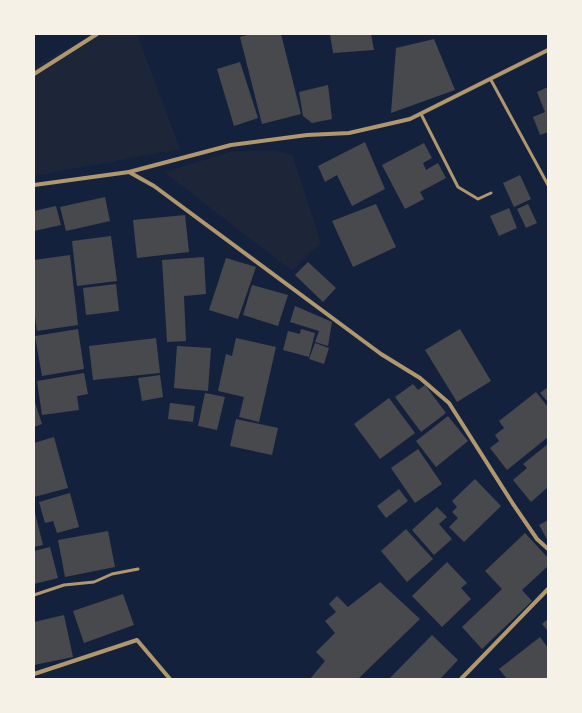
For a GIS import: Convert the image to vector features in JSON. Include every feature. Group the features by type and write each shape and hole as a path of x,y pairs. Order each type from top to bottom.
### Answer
{"street":[{"path":"34,74 97,34"},
{"path":"34,185 130,172 232,145 307,135 349,133 410,120 548,50"},
{"path":"130,172 154,186 381,354 420,378 438,393 450,406 513,504 537,538 548,549"},
{"path":"461,679 548,589"},
{"path":"34,674 137,640 170,679"}],"lane":[{"path":"491,80 548,184"},
{"path":"421,114 458,186 478,199 491,193"},
{"path":"34,595 64,585 94,582 112,574 138,569"}],"shaded area":[{"path":"94,34 137,34 180,149 34,176 34,67"},
{"path":"269,150 292,154 321,243 292,271 164,172 230,152"}],"building":[{"path":"251,34 281,34 301,114 262,124 240,37"},
{"path":"330,34 371,34 374,50 333,53"},
{"path":"434,39 455,90 391,113 396,48"},
{"path":"240,62 258,118 234,126 217,69"},
{"path":"328,85 332,119 312,123 303,116 299,92"},
{"path":"548,87 548,132 540,135 533,117 545,112 537,92"},
{"path":"365,142 385,189 352,206 337,175 325,182 318,166"},
{"path":"424,143 432,158 423,163 426,170 438,163 446,178 420,192 424,199 405,209 382,165"},
{"path":"520,175 531,199 514,207 503,183"},
{"path":"105,197 110,221 66,231 60,207"},
{"path":"376,204 396,247 353,267 332,221"},
{"path":"528,204 537,223 526,228 517,209"},
{"path":"56,206 61,225 34,231 34,211"},
{"path":"509,208 517,228 499,236 490,216"},
{"path":"185,215 189,252 137,258 133,220"},
{"path":"111,236 117,281 77,286 72,241"},
{"path":"70,255 78,325 37,331 34,308 34,260"},
{"path":"204,257 206,294 184,296 186,341 167,342 162,260"},
{"path":"226,258 256,267 238,319 209,310"},
{"path":"308,262 336,288 323,302 295,275"},
{"path":"116,284 119,311 86,315 83,288"},
{"path":"252,285 288,295 278,326 243,315"},
{"path":"295,306 332,322 328,346 315,342 319,331 290,322"},
{"path":"78,329 84,369 42,376 35,336"},
{"path":"301,329 315,333 309,357 283,350 288,331 300,334"},
{"path":"460,329 491,381 457,402 425,350"},
{"path":"156,338 160,373 93,380 89,346"},
{"path":"236,338 276,347 259,422 239,417 244,397 218,391 226,354 232,356"},
{"path":"315,343 329,348 324,364 309,359"},
{"path":"177,346 211,348 208,391 174,388"},
{"path":"84,373 88,394 77,396 79,410 42,415 37,381"},
{"path":"160,375 163,397 142,401 138,378"},
{"path":"413,384 418,390 425,385 446,413 421,432 395,397"},
{"path":"548,387 548,402 540,393"},
{"path":"536,392 548,407 548,437 507,470 490,448 499,441 495,435 504,428 499,421"},
{"path":"205,393 225,397 217,430 198,426"},
{"path":"389,398 415,433 380,459 354,424"},
{"path":"34,399 42,424 34,427"},
{"path":"170,403 195,406 193,422 168,419"},
{"path":"448,416 468,441 436,467 416,441"},
{"path":"236,419 278,428 272,455 230,446"},
{"path":"54,437 68,488 34,497 34,443"},
{"path":"548,444 548,487 531,502 513,480 527,468 523,464"},
{"path":"418,449 442,484 415,503 391,468"},
{"path":"475,479 501,506 464,542 449,527 458,518 452,512 457,507 452,501"},
{"path":"399,489 408,501 386,518 377,506"},
{"path":"70,493 79,527 57,533 53,521 45,523 39,502"},
{"path":"437,507 447,517 439,524 452,539 434,555 412,530"},
{"path":"34,509 43,545 34,547"},
{"path":"548,520 548,541 539,525"},
{"path":"406,529 433,559 407,582 381,551"},
{"path":"108,531 115,567 65,577 58,540"},
{"path":"525,533 548,558 548,566 522,590 532,601 482,649 462,627 502,589 485,571"},
{"path":"50,547 58,578 34,584 34,551"},
{"path":"447,562 467,583 461,588 471,599 442,627 412,596"},
{"path":"380,582 420,619 358,679 310,679 325,661 316,652 335,633 325,621 336,612 329,604 337,596 348,607"},
{"path":"123,594 134,625 84,643 73,611"},
{"path":"64,615 73,657 34,665 34,622"},
{"path":"548,619 548,631 542,624"},
{"path":"432,635 458,660 440,679 389,679"},
{"path":"540,637 548,648 548,679 507,679 499,669"}]}
